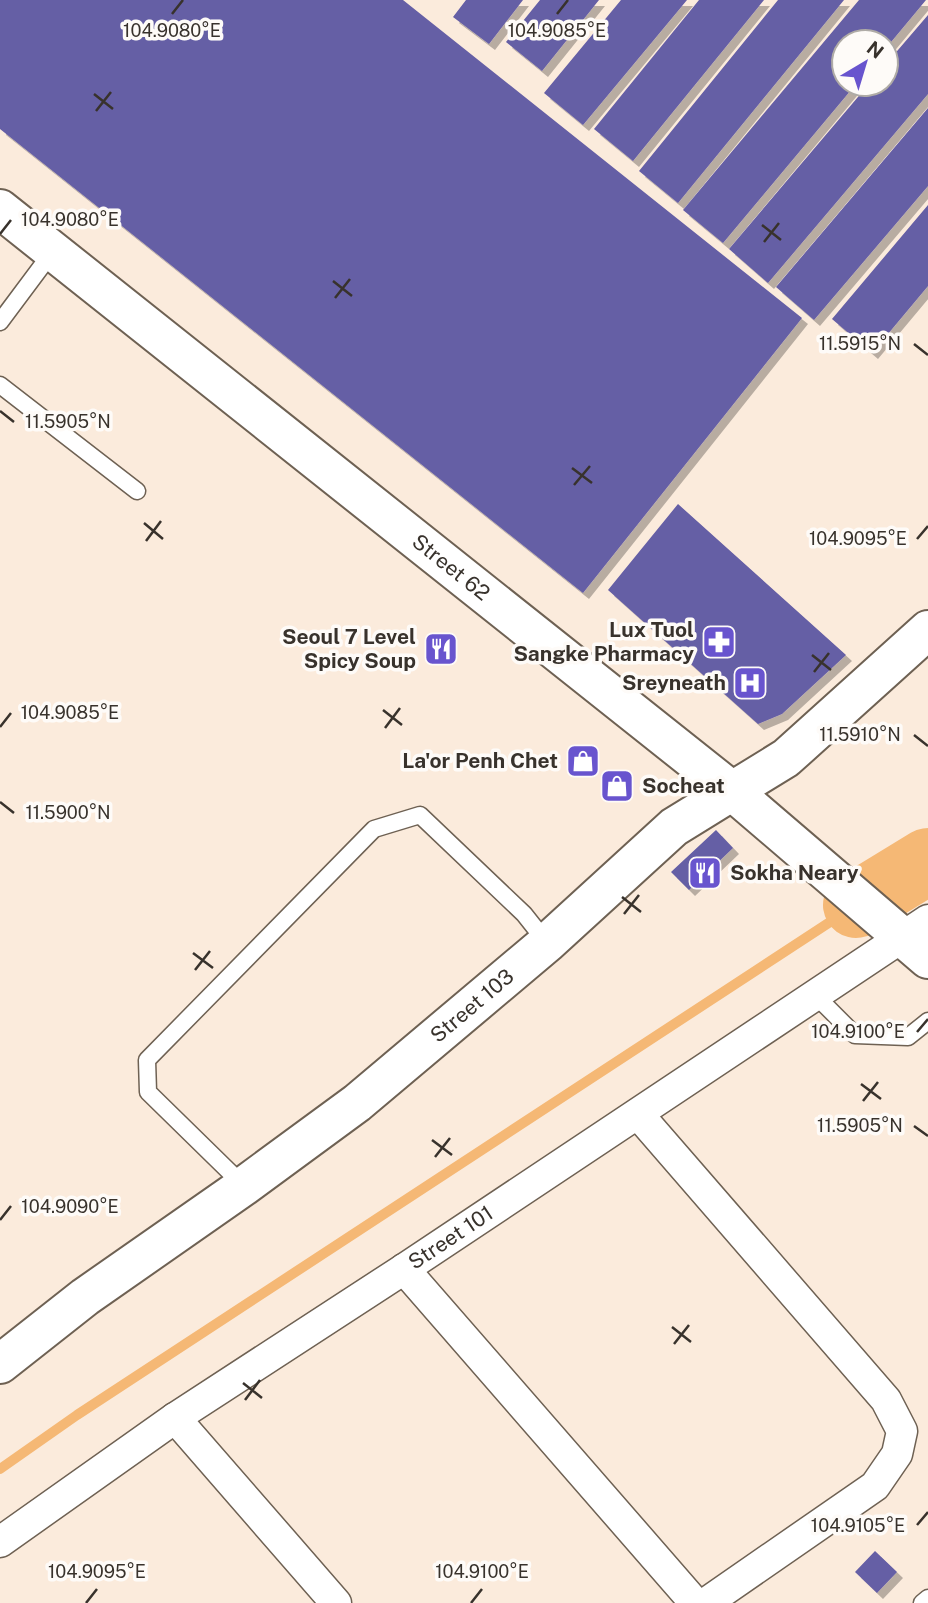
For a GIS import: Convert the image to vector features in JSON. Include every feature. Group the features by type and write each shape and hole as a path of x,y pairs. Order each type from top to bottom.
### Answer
{"street":[{"name":"Street 62","path":"0,209 732,791 841,886 909,933"},
{"name":"Street 103","path":"0,1364 85,1297 357,1103 547,943 674,827 786,758 928,630"},
{"name":"Street 101","path":"0,1542 175,1418 909,933"},
{"path":"638,1114 886,1400 902,1431 897,1454 875,1486 706,1603"},
{"path":"404,1269 695,1603"},
{"path":"175,1418 336,1603"}],"lane":[{"path":"0,323 53,251"},
{"path":"0,385 137,491"},
{"path":"244,1186 148,1092 147,1060 373,829 420,815 524,914 547,943"},
{"path":"815,995 855,1035 908,1037 928,1021"},
{"path":"922,1603 928,1598"}],"building":[{"path":"0,0 403,0 802,318 583,593 0,129"},
{"path":"466,0 523,0 489,44 453,17"},
{"path":"540,0 599,0 542,71 506,42"},
{"path":"621,0 687,0 583,125 544,93"},
{"path":"699,0 764,0 633,161 594,129"},
{"path":"778,0 844,0 678,203 639,171"},
{"path":"859,0 926,0 900,31 900,28 836,28"},
{"path":"928,15 928,94 768,283 729,249 857,98 900,98 900,48"},
{"path":"830,35 830,98 844,98 723,243 683,210"},
{"path":"928,108 928,186 814,320 776,287"},
{"path":"928,205 928,286 872,353 832,319"},
{"path":"678,504 846,655 782,714 758,724 608,590"},
{"path":"716,830 733,848 689,890 671,872"},
{"path":"875,1551 897,1572 877,1593 855,1572"}],"waterway":[{"path":"856,905 928,861"},
{"path":"0,1469 77,1415 856,905"}],"place":[{"name":"Lux Tuol Sangke Pharmacy","path":"719,642"},
{"name":"Seoul 7 Level Spicy Soup","path":"441,649"},
{"name":"Sreyneath","path":"750,683"},
{"name":"La'or Penh Chet","path":"583,761"},
{"name":"Socheat","path":"617,786"},
{"name":"Sokha Neary","path":"705,873"}]}
